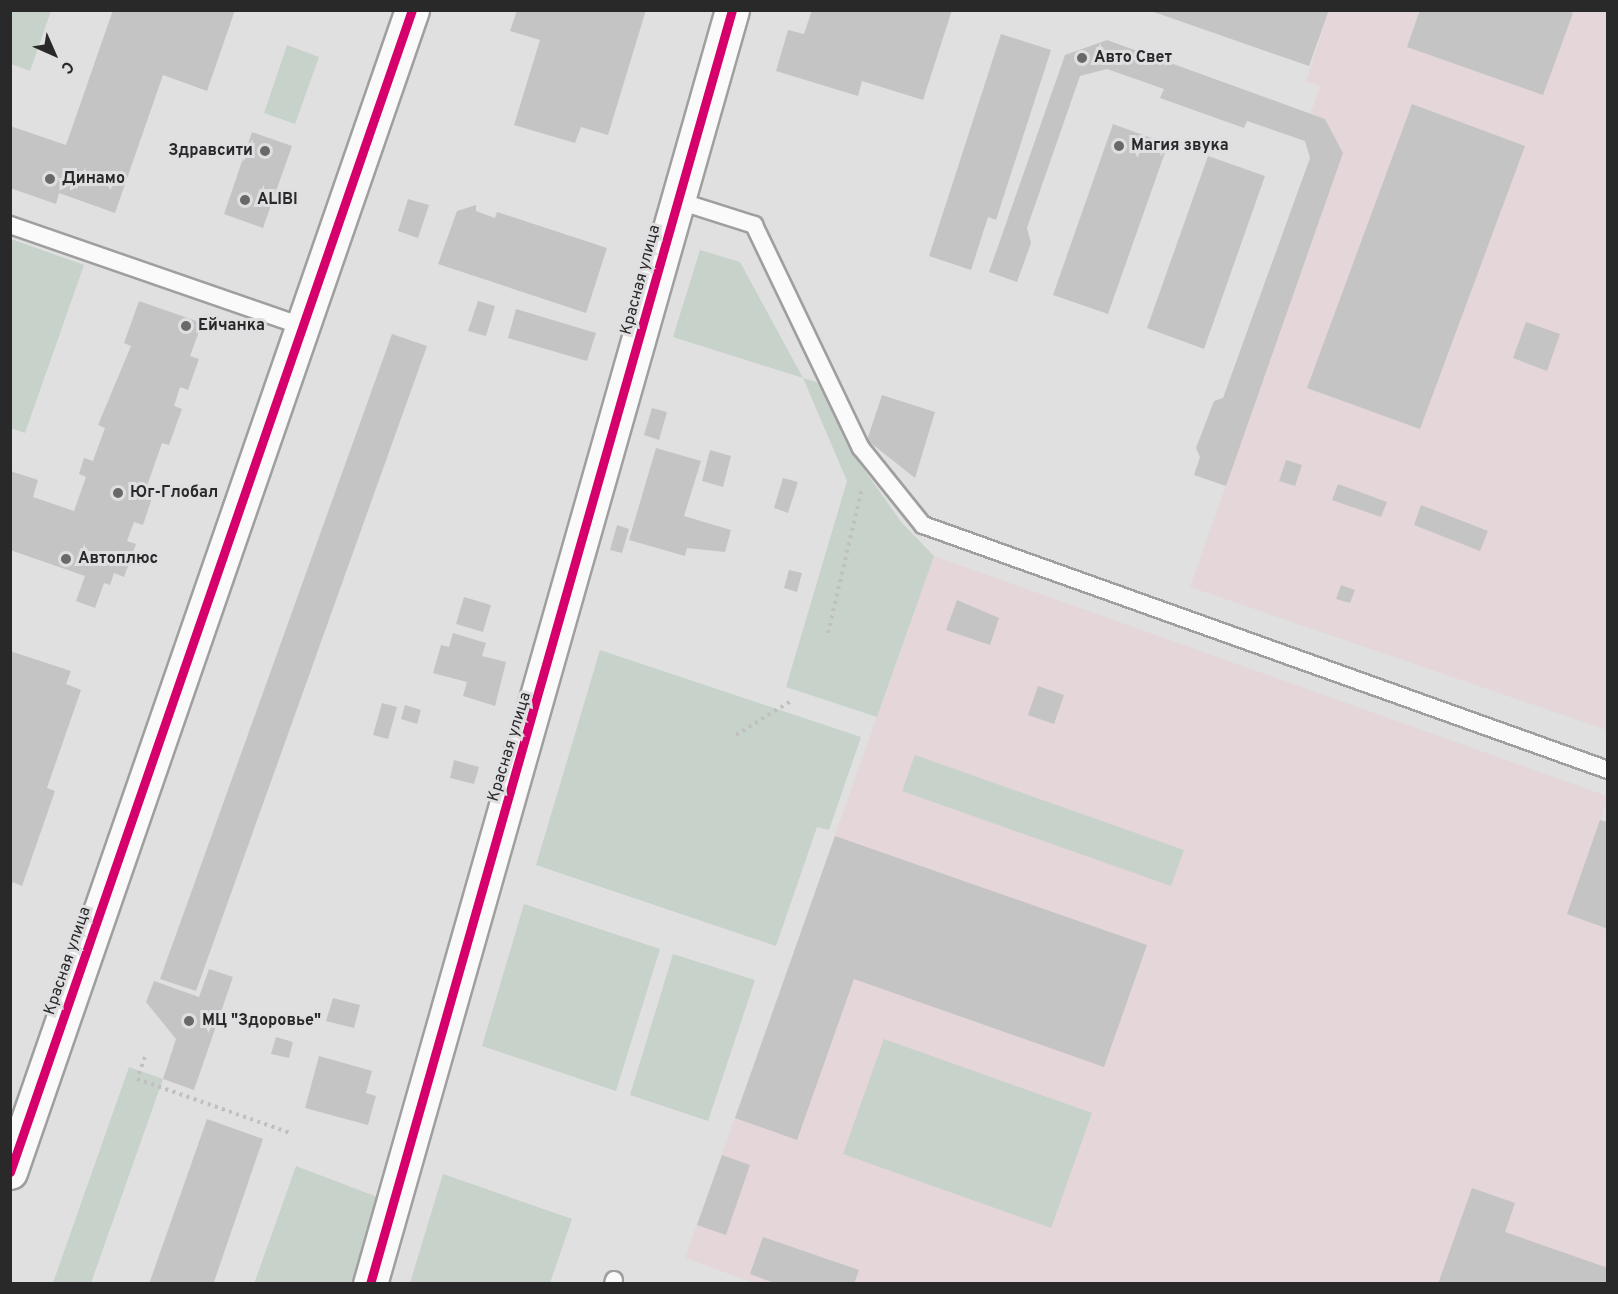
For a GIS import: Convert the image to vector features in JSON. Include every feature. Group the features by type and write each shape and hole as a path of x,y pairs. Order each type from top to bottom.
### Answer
{"street":[{"name":"Красная улица","path":"10,1172 412,10"},
{"name":"Красная улица","path":"370,1284 732,10"}],"lane":[{"path":"679,201 754,225 869,457 923,525 1608,770"},
{"path":"10,225 304,327"}],"path":[{"path":"828,633 869,457"},
{"path":"736,735 791,701"},
{"path":"145,1057 137,1079 290,1133"}],"shaded area":[{"path":"11,10 51,11 30,71 11,64"},
{"path":"1329,11 1607,11 1607,730 1190,587 1343,153 1325,119 1311,113 1320,86 1306,81"},
{"path":"287,45 319,57 295,124 264,113"},
{"path":"11,239 84,265 25,433 11,428"},
{"path":"700,250 740,262 803,378 673,337"},
{"path":"803,378 819,383 853,454 902,523 934,556 877,717 786,687 847,481"},
{"path":"934,556 1607,796 1601,820 1608,822 1607,1283 757,1284 685,1258"},
{"path":"600,650 861,737 829,830 817,827 776,946 536,865"},
{"path":"915,755 1184,850 1171,886 902,791"},
{"path":"524,904 660,949 616,1091 482,1046"},
{"path":"673,954 755,980 708,1121 630,1095"},
{"path":"884,1039 1092,1113 1051,1228 843,1154"},
{"path":"129,1067 163,1079 91,1283 53,1283"},
{"path":"296,1166 380,1198 356,1283 254,1284"},
{"path":"443,1174 572,1219 550,1283 410,1283"}],"building":[{"path":"113,10 235,10 207,91 163,75 115,213 59,193 56,204 10,188 10,126 66,145"},
{"path":"517,10 646,10 608,135 581,127 575,143 514,125 540,40 510,31"},
{"path":"812,10 952,10 923,100 862,81 858,96 776,71 788,30 804,34"},
{"path":"1148,10 1329,10 1309,66"},
{"path":"1420,10 1565,10 1573,13 1543,95 1407,47"},
{"path":"1001,34 1051,50 996,220 988,217 971,270 929,256"},
{"path":"1107,40 1325,119 1343,153 1226,486 1194,475 1200,457 1196,448 1214,401 1223,398 1310,158 1305,141 1247,121 1244,128 1160,98 1164,89 1107,69 1080,76 1027,228 1031,243 1017,282 989,272 1065,55"},
{"path":"1412,104 1525,146 1420,429 1307,388"},
{"path":"1113,124 1168,144 1108,314 1053,295"},
{"path":"252,132 292,146 263,228 224,214"},
{"path":"1208,156 1265,176 1204,349 1147,328"},
{"path":"408,199 429,205 418,238 398,231"},
{"path":"476,205 476,211 495,218 497,212 607,248 586,313 438,264 457,211"},
{"path":"139,301 202,323 190,356 199,359 188,390 180,387 174,406 182,409 169,445 162,443 147,486 155,489 143,525 134,522 127,541 136,544 124,577 114,573 110,585 104,583 95,608 76,601 85,576 10,550 10,471 38,480 33,497 74,511 86,477 79,474 84,458 93,461 105,428 98,425 131,346 124,343"},
{"path":"478,301 495,306 486,336 468,331"},
{"path":"516,309 596,333 587,361 508,338"},
{"path":"1526,322 1560,334 1547,371 1513,358"},
{"path":"392,334 427,346 196,991 160,979"},
{"path":"882,395 935,412 915,478 867,440"},
{"path":"652,408 667,412 659,440 644,435"},
{"path":"656,448 701,461 684,516 731,530 725,552 687,548 685,556 629,540"},
{"path":"710,450 731,456 723,487 702,481"},
{"path":"1286,460 1302,465 1295,486 1279,481"},
{"path":"783,478 798,482 788,513 774,508"},
{"path":"1338,484 1387,502 1381,517 1332,500"},
{"path":"1421,505 1488,531 1480,551 1414,525"},
{"path":"617,525 629,529 622,553 610,550"},
{"path":"789,570 802,573 797,592 784,588"},
{"path":"1341,585 1355,590 1350,603 1336,599"},
{"path":"464,597 491,605 483,632 456,624"},
{"path":"957,600 999,618 990,645 946,630"},
{"path":"453,633 486,643 482,656 506,662 495,706 463,696 467,682 433,673 441,645 449,647"},
{"path":"10,651 71,671 66,684 81,690 47,788 55,791 22,886 13,882 11,888"},
{"path":"1038,686 1064,695 1054,724 1028,715"},
{"path":"382,703 397,707 388,739 373,735"},
{"path":"405,705 421,710 417,724 401,719"},
{"path":"454,760 479,767 474,784 450,778"},
{"path":"1600,820 1608,822 1608,929 1567,914"},
{"path":"835,836 1147,945 1104,1067 854,979 797,1140 735,1118"},
{"name":"МЦ \"Здоровье\"","path":"209,969 233,977 194,1090 163,1079 176,1039 146,1002 154,981 199,997"},
{"path":"333,998 360,1005 354,1028 326,1021"},
{"path":"276,1037 293,1042 289,1058 271,1054"},
{"path":"319,1056 372,1071 366,1093 376,1096 368,1125 305,1108"},
{"path":"207,1119 263,1139 214,1282 149,1284"},
{"path":"722,1155 750,1165 726,1235 697,1225"},
{"path":"1472,1188 1515,1203 1505,1232 1608,1268 1608,1284 1438,1284"},
{"path":"763,1237 859,1270 854,1284 777,1284 750,1274"}],"cycle path":[{"path":"10,1172 412,10"},
{"path":"370,1284 732,10"}],"place":[{"name":"Авто Свет","path":"1082,58"},
{"name":"Магия звука","path":"1119,146"},
{"name":"Здравсити","path":"265,151"},
{"name":"Динамо","path":"50,179"},
{"name":"ALIBI","path":"245,200"},
{"name":"Ейчанка","path":"186,326"},
{"name":"Юг-Глобал","path":"118,493"},
{"name":"Автоплюс","path":"66,559"},
{"name":"МЦ \"Здоровье\"","path":"189,1021"}]}
